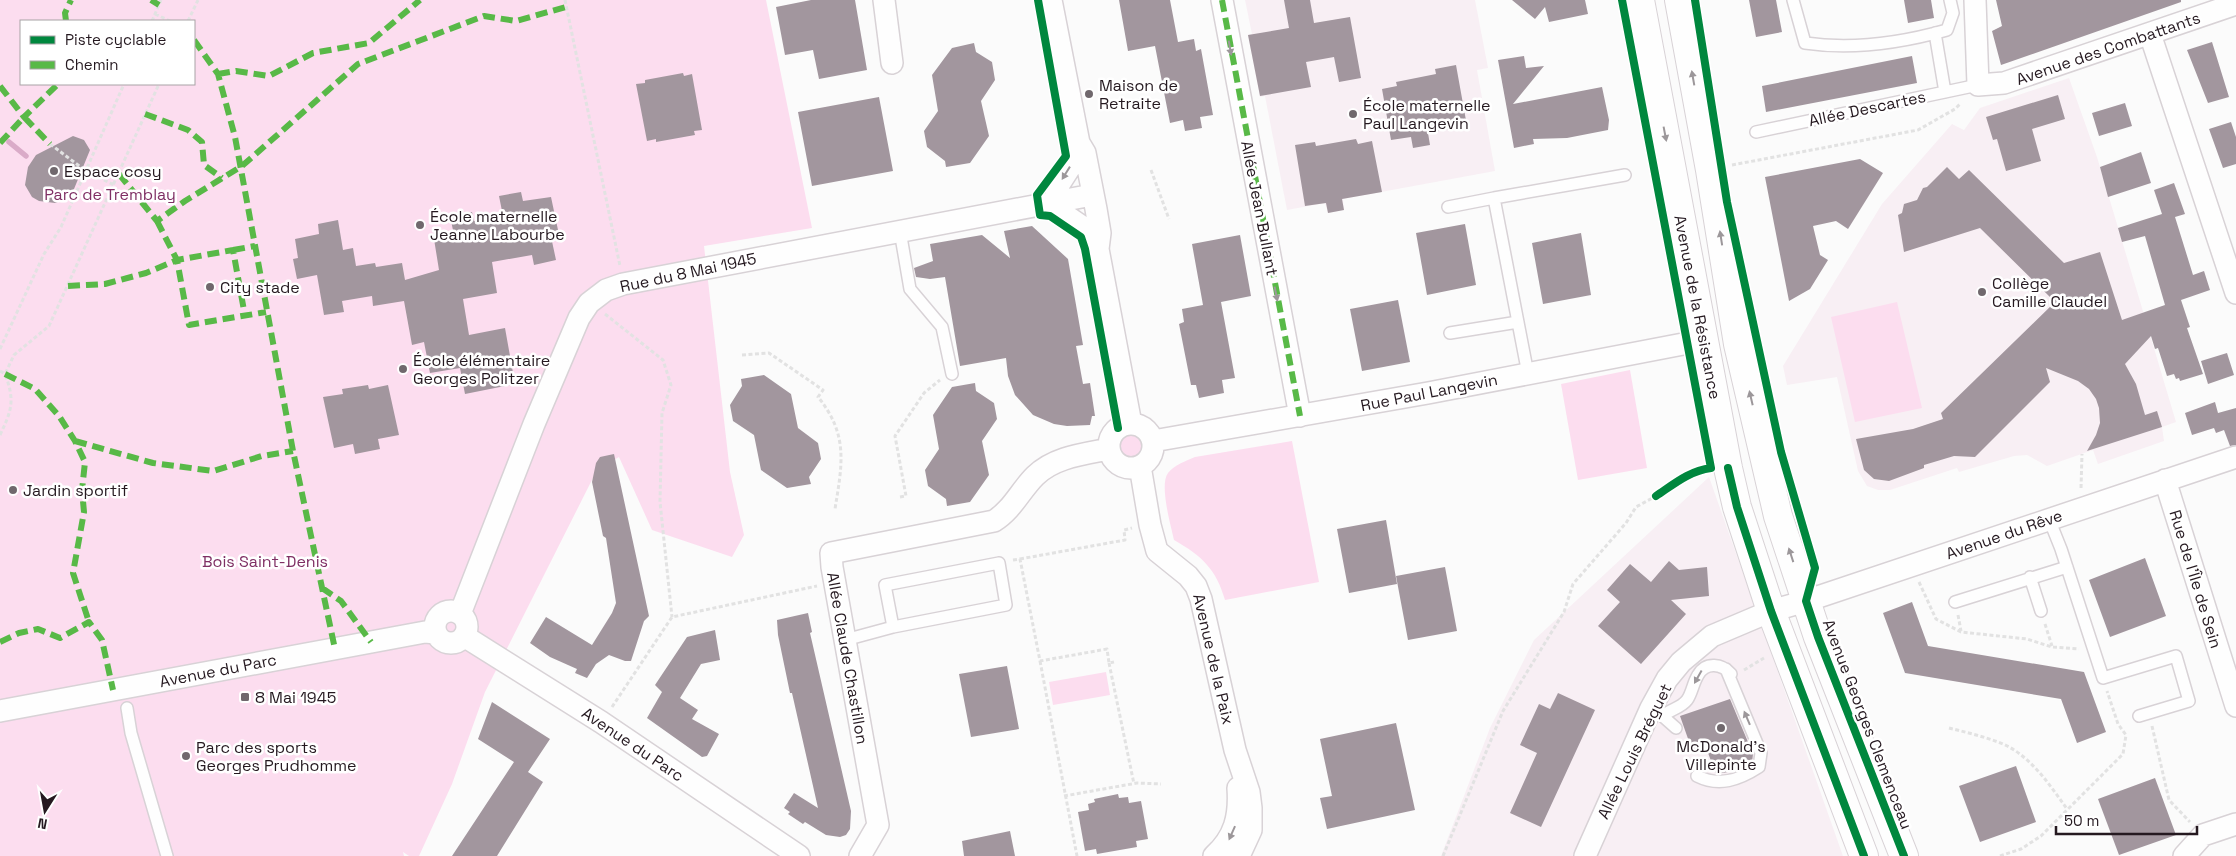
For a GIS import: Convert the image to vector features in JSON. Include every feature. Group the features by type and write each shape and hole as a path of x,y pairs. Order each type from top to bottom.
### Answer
{"main road":[{"name":"Avenue de la Résistance","path":"1640,0 1737,507 1771,611"},
{"name":"Avenue de la Résistance","path":"1679,0 1710,170 1738,344 1778,516 1806,601"},
{"name":"Avenue Georges Clemenceau","path":"1806,601 1818,637 1904,856"},
{"path":"1771,611 1864,856"}],"street":[{"path":"884,0 892,63"},
{"path":"1051,0 1079,143 1085,153 1100,233 1098,249 1131,424"},
{"name":"Allée Jean Bullant","path":"1222,0 1300,416"},
{"path":"1975,0 1978,85"},
{"name":"Avenue des Combattants","path":"1978,85 2004,83 2150,34 2193,9 2236,4"},
{"path":"2150,34 2227,235 2236,293"},
{"path":"1079,143 1076,158 1056,189 1057,203 1065,215 1081,226 1098,249"},
{"name":"Rue du 8 Mai 1945","path":"460,614 534,424 579,318 589,302 606,290 623,284 1092,195"},
{"name":"Rue Paul Langevin","path":"1153,441 1300,416 1704,340"},
{"path":"1131,424 1142,427 1153,441 1152,453 1140,466 1124,467 1112,457 1109,449 1113,434 1118,428 1131,424"},
{"name":"Allée Claude Chastillon","path":"860,856 878,825 831,552 994,521 1005,515 1035,476 1048,466 1058,460 1109,449"},
{"name":"Avenue du Rêve","path":"1771,611 1806,601 2236,457"},
{"name":"Avenue de la Paix","path":"1140,466 1150,525 1157,551 1188,576 1196,586 1201,599 1235,750 1249,792 1252,818 1248,841 1239,856"},
{"name":"Rue de l'Île de Sein","path":"2165,480 2236,706"},
{"name":"Allée Louis Bréguet","path":"1585,856 1657,712 1667,679 1681,662 1712,636 1771,611"},
{"path":"454,612 460,614 466,624 464,636 460,640 450,643 439,638 435,626 441,615 454,612"},
{"name":"Avenue du Parc","path":"0,711 425,632 436,633"},
{"name":"Avenue du Parc","path":"464,636 601,722 800,856"},
{"name":"Avenue de la Paix","path":"1214,856 1230,839 1237,822 1238,795 1235,750"},
{"path":"2184,856 2203,834 2236,824"}],"lane":[{"path":"1793,0 1805,43 1830,47 1895,42 1947,30 1953,13 1950,0"},
{"path":"1935,33 1944,92"},
{"name":"Allée Descartes","path":"1756,132 1978,85"},
{"path":"1448,206 1625,175"},
{"path":"1494,198 1528,374"},
{"path":"900,231 910,289 942,328 952,374"},
{"path":"1450,333 1518,322"},
{"path":"2049,519 2067,566 2103,678 2176,656 2189,701 2144,715"},
{"path":"845,640 892,627 1006,605 999,563 885,585 892,627"},
{"path":"1955,602 2067,566"},
{"path":"2030,577 2041,611"},
{"path":"1657,712 1682,705 1688,699 1698,673 1705,668 1715,664 1732,674 1761,753 1759,767 1747,775 1721,783 1707,781 1697,776"},
{"path":"127,708 131,733 167,856"},
{"path":"1657,712 1676,728"}],"path":[{"path":"152,20 161,0"},
{"path":"188,20 198,0"},
{"path":"564,0 623,284"},
{"path":"155,14 168,20"},
{"path":"0,349 44,254 61,227 124,85"},
{"path":"5,374 14,355 49,326 159,85"},
{"path":"1710,170 1918,130 1955,109 1978,85"},
{"path":"50,144 86,171 114,185"},
{"path":"1151,170 1169,219"},
{"path":"589,302 663,360 671,385 662,413 660,502 672,617 601,722"},
{"path":"742,355 769,353 823,390 818,397 833,419 839,435 843,460 835,509"},
{"path":"0,371 5,374 11,390 12,406 0,435"},
{"path":"900,498 906,496 895,436 924,393 937,381 952,374"},
{"path":"2080,509 2082,454"},
{"path":"1443,856 1503,710 1564,612 1573,584 1626,523 1636,507 1656,496"},
{"path":"999,563 1125,540 1124,530 1150,525"},
{"path":"1020,559 1077,856"},
{"path":"1912,565 1936,619 1961,632 2027,639 2052,647 2094,651"},
{"path":"672,617 835,582"},
{"path":"2041,611 2052,647"},
{"path":"1040,661 1106,649 1134,784"},
{"path":"1732,674 1765,657"},
{"path":"1109,663 1114,662"},
{"path":"2001,856 2021,848 2041,836 2123,754 2126,735 2118,724 2103,678"},
{"path":"2144,715 2169,800 2203,834"},
{"path":"1949,728 2000,742 2018,754 2044,776 2067,810"},
{"path":"1064,796 1134,784 1161,784"}],"shaded area":[{"path":"1245,0 1475,0 1488,68 1477,70 1495,171 1343,199 1344,210 1328,213 1325,203 1287,210 1265,96 1260,97 1248,35 1252,34"},
{"name":"Collège Camille Claudel","path":"2069,78 2097,157 2176,422 2162,427 2164,441 2098,464 2093,450 2047,466 2027,455 2014,456 1959,472 1957,468 1890,490 1878,490 1867,486 1858,471 1837,377 1787,385 1783,366 1882,204 1952,124 1964,130 1980,108"},
{"path":"1709,477 1843,856 1441,856 1490,728 1534,640"}],"green space":[{"name":"Bois Saint-Denis","path":"0,0 766,0 812,228 704,246 730,472 744,535 732,557 652,530 619,457 597,470 485,692 452,784 419,856 409,856 403,852 404,856 0,856"},
{"path":"1897,302 1922,408 1855,422 1831,317"},
{"path":"1630,370 1647,468 1578,480 1561,384"},
{"path":"1131,434 1136,435 1142,441 1142,451 1136,457 1131,458 1126,457 1120,451 1119,446 1120,441 1126,435"},
{"path":"1292,441 1319,582 1225,600 1217,580 1207,564 1174,540 1165,496 1168,473 1173,468 1195,457"},
{"path":"1106,672 1110,695 1053,705 1049,682"}],"building":[{"path":"811,0 855,0 867,70 819,79 813,50 785,55 776,7"},
{"path":"1119,0 1170,0 1178,42 1194,39 1196,51 1201,49 1213,115 1200,117 1202,128 1185,131 1183,120 1170,123 1155,46 1128,51"},
{"path":"1284,0 1310,0 1314,23 1350,17 1361,78 1339,82 1334,57 1306,62 1311,87 1260,96 1248,35 1289,28"},
{"path":"1512,0 1585,0 1588,14 1549,22 1545,7 1535,19"},
{"path":"1749,0 1776,0 1782,32 1756,37"},
{"path":"1904,0 1931,0 1934,18 1908,23"},
{"path":"1996,0 2181,0 2181,2 2001,65 1992,31 2002,26"},
{"path":"2212,42 2229,97 2208,103 2187,50"},
{"path":"974,43 976,52 992,62 995,80 981,101 989,136 970,163 946,167 945,161 927,147 924,131 938,111 932,75 952,48"},
{"path":"1524,56 1526,68 1544,66 1513,104 1602,87 1609,120 1608,130 1567,138 1533,139 1534,144 1514,148 1498,60"},
{"path":"1912,56 1917,83 1766,112 1762,86"},
{"path":"1456,65 1467,126 1428,133 1430,145 1413,148 1411,137 1391,140 1382,89 1397,86 1396,82 1436,74 1435,69"},
{"path":"683,73 684,76 692,74 702,130 694,131 695,135 656,142 656,139 647,141 636,84 645,83 645,80"},
{"path":"2058,95 2065,119 2032,129 2041,161 2006,171 1997,139 1993,140 1986,117"},
{"path":"879,97 893,171 812,186 798,112"},
{"path":"2125,103 2132,126 2099,136 2092,113"},
{"path":"2231,122 2236,137 2236,164 2223,168 2209,129"},
{"name":"Espace cosy","path":"73,136 84,140 90,150 74,189 64,200 55,203 39,201 32,197 25,185 28,167 36,155"},
{"path":"1356,139 1358,144 1372,141 1382,192 1342,199 1344,210 1328,213 1326,203 1305,206 1295,145 1315,142 1316,146"},
{"path":"2141,152 2151,183 2108,197 2100,167"},
{"path":"1860,159 1883,173 1848,229 1836,221 1813,226 1820,255 1828,260 1810,289 1789,301 1765,177"},
{"path":"1947,167 1959,179 1969,170 2064,263 2100,252 2122,320 2165,305 2145,236 2122,242 2118,228 2162,214 2154,190 2174,183 2185,214 2175,217 2193,275 2204,271 2210,290 2181,300 2190,327 2187,328 2203,374 2180,381 2179,378 2176,379 2174,374 2167,376 2158,348 2155,349 2151,336 2125,364 2136,384 2145,415 2157,411 2162,427 2087,451 2100,423 2096,399 2089,389 2078,381 2046,368 2050,382 1975,457 1954,456 1924,465 1924,468 1889,481 1874,479 1864,470 1856,439 1913,429 1943,419 1941,413 2055,302 1980,228 1904,252 1898,215 1902,213 1904,204 1917,200 1923,188 1927,187"},
{"path":"521,192 523,201 551,197 558,230 550,232 556,260 534,265 532,255 492,262 497,293 463,299 469,335 505,328 515,384 465,394 460,368 430,373 424,342 412,345 404,301 373,306 372,296 342,301 344,312 324,315 317,275 297,279 293,259 298,258 295,239 319,234 318,224 338,220 343,250 353,248 356,266 375,263 376,267 402,263 405,280 439,270 434,239 454,235 450,216 472,212 474,221 503,216 499,196"},
{"path":"1465,224 1476,285 1427,295 1416,233"},
{"path":"1032,226 1068,259 1083,345 1076,346 1083,384 1090,383 1095,416 1092,416 1090,425 1067,426 1054,424 1033,415 1015,395 1008,376 1006,358 960,366 945,277 930,279 916,277 914,268 933,261 930,244 982,235 1010,258 1004,231"},
{"path":"1581,233 1591,295 1543,304 1532,243"},
{"path":"1240,235 1251,296 1221,302 1235,378 1222,380 1224,393 1199,398 1196,385 1191,385 1179,324 1184,322 1182,309 1203,305 1192,244"},
{"path":"1398,300 1410,362 1362,371 1350,309"},
{"path":"2227,353 2234,375 2208,384 2201,361"},
{"path":"764,375 791,394 798,428 818,443 821,459 809,477 811,484 787,488 761,470 754,435 733,421 730,405 742,386 741,379"},
{"path":"975,383 976,391 994,403 997,419 982,441 989,475 970,502 947,506 946,499 928,486 925,470 939,449 933,415 952,387"},
{"path":"368,385 369,389 388,385 399,435 378,439 380,449 355,454 353,444 334,448 323,397 343,394 342,389"},
{"path":"2215,402 2218,413 2236,408 2236,445 2230,446 2224,430 2216,433 2214,428 2192,435 2185,413"},
{"path":"614,454 649,616 644,621 631,661 625,661 609,655 596,664 587,678 575,673 577,669 550,657 530,643 546,617 592,645 612,613 616,603 606,538 603,536 592,482 596,463 600,457"},
{"path":"1386,520 1397,584 1349,593 1337,529"},
{"path":"2145,558 2166,616 2110,637 2089,580"},
{"path":"1669,561 1679,570 1707,567 1709,596 1671,600 1686,614 1641,664 1598,626 1620,602 1607,590 1630,564 1651,582"},
{"path":"1445,567 1457,631 1408,640 1396,576"},
{"path":"1912,602 1928,646 2084,672 2106,732 2077,743 2061,699 1905,673 1883,613"},
{"path":"808,613 812,632 810,633 851,811 850,829 846,835 840,837 826,835 805,822 803,824 788,814 790,812 784,808 794,793 818,808 792,693 790,693 778,635 777,620"},
{"path":"715,630 720,660 701,664 680,698 698,710 692,719 719,734 707,756 702,757 647,718 662,692 655,685 687,637"},
{"path":"1007,666 1019,729 971,737 959,674"},
{"path":"1558,693 1595,710 1541,827 1510,813 1537,753 1520,745 1539,704 1550,709"},
{"name":"McDonald's Villepinte","path":"1730,699 1753,754 1752,762 1734,771 1716,774 1705,745 1692,750 1680,716"},
{"path":"492,702 550,739 528,772 543,782 497,856 452,856 514,762 478,739"},
{"path":"1396,723 1415,810 1327,829 1320,798 1332,796 1320,739"},
{"path":"2016,766 2036,822 1980,842 1959,786"},
{"path":"2155,778 2176,835 2119,855 2098,799"},
{"path":"1118,794 1119,798 1128,797 1129,803 1141,801 1148,839 1136,841 1137,847 1097,854 1096,849 1085,851 1078,812 1089,810 1088,804 1095,802 1094,799"},
{"path":"1010,831 1015,856 964,856 962,841"}],"waterway":[{"path":"9,142 26,156"}],"marked path":[{"path":"66,20 65,13 71,0"},
{"path":"151,0 159,5"},
{"path":"218,74 236,71 269,76 313,53 369,43 420,0"},
{"path":"1222,0 1300,416"},
{"path":"119,174 157,221 185,201 242,166 358,64 484,16 516,21 566,7"},
{"path":"195,41 218,74 235,137 293,451 335,649"},
{"path":"0,86 24,117 57,85"},
{"path":"145,114 188,130 202,142 204,165 222,178"},
{"path":"0,143 24,117 50,144"},
{"path":"157,221 177,260 189,325 266,312"},
{"path":"233,250 255,246"},
{"path":"68,286 105,284 146,273 177,260 233,250 245,316"},
{"path":"5,374 35,389 59,416 75,441 85,462 82,490 84,512 73,573 89,622"},
{"path":"75,441 153,463 213,471 262,456 293,451"},
{"path":"322,588 341,601 371,642"},
{"path":"0,642 19,633 38,629 60,638 89,622 102,640 113,690"}],"cycle path":[{"path":"1038,0 1066,156 1037,195 1040,215 1050,216 1081,237 1085,249 1118,428"},
{"path":"1622,0 1711,468 1689,475 1656,496"},
{"path":"1695,0 1727,202 1781,452 1815,568 1806,601 1818,637 1904,856"},
{"path":"1728,468 1737,507 1771,611 1864,856"}],"place":[{"name":"Maison de Retraite","path":"1089,94"},
{"name":"École maternelle Paul Langevin","path":"1353,114"},
{"name":"Espace cosy","path":"54,171"},
{"name":"École maternelle Jeanne Labourbe","path":"420,225"},
{"name":"City stade","path":"210,287"},
{"name":"Collège Camille Claudel","path":"1982,292"},
{"name":"École élémentaire Georges Politzer","path":"403,369"},
{"name":"Jardin sportif","path":"13,490"},
{"name":"8 Mai 1945","path":"245,697"},
{"name":"McDonald's Villepinte","path":"1721,728"},
{"name":"Parc des sports Georges Prudhomme","path":"186,756"}],"park label":[{"name":"Parc de Tremblay","path":"110,194"}]}
